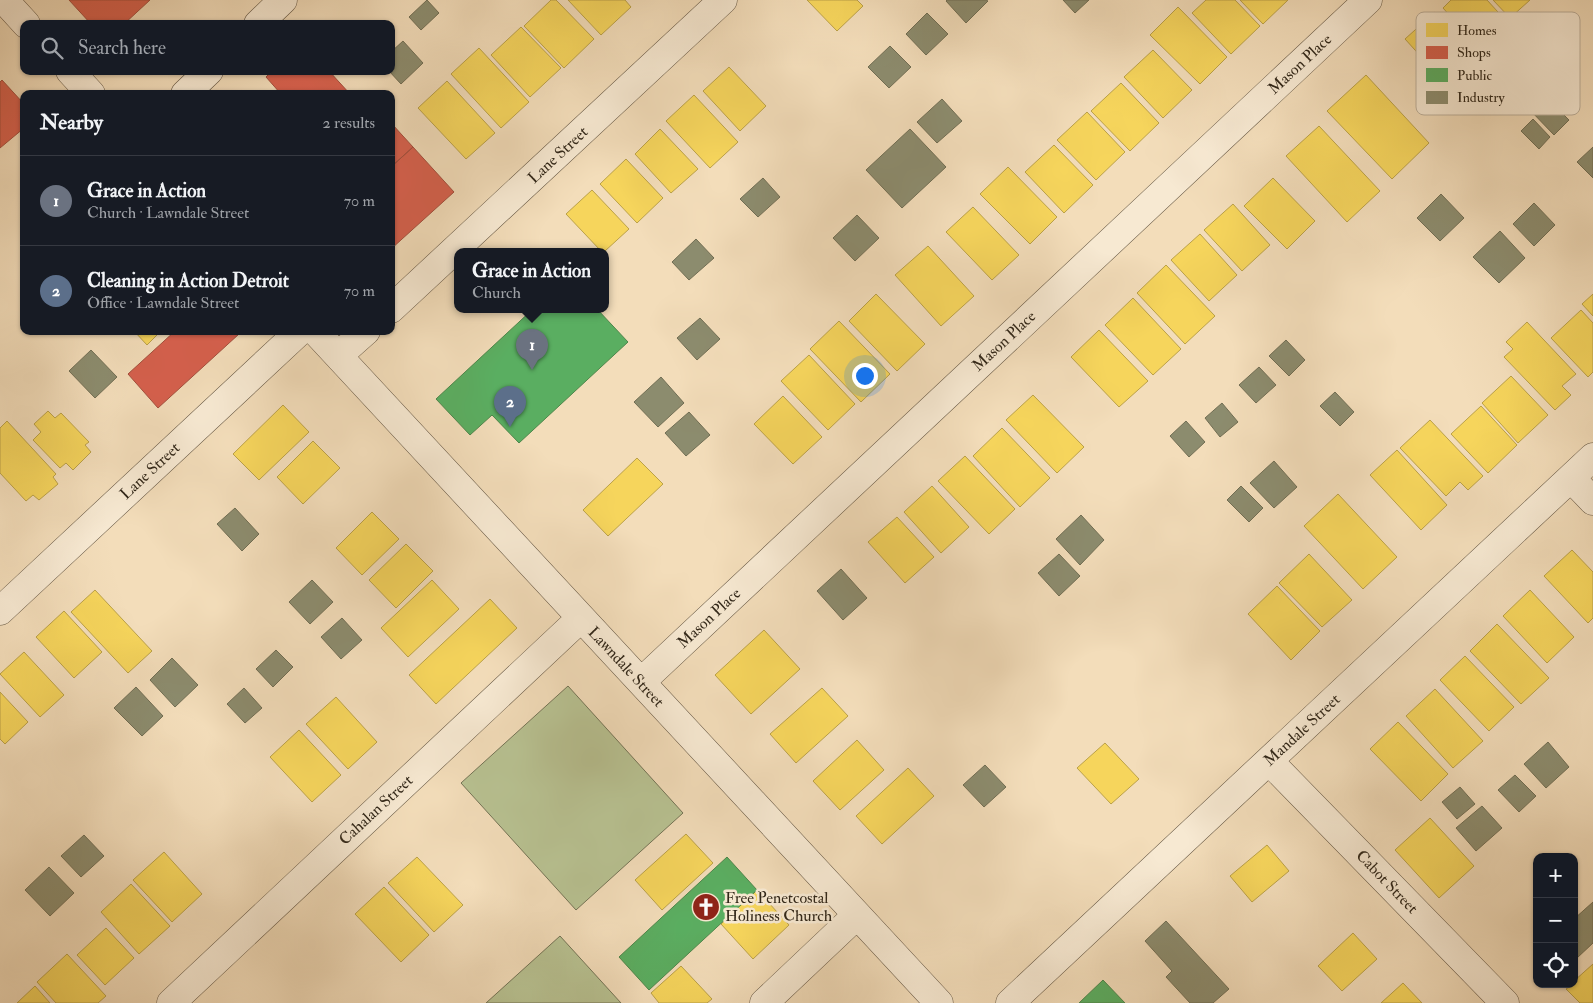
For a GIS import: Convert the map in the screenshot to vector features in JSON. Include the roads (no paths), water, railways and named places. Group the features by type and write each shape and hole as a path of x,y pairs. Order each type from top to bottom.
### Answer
{"street":[{"path":"262,20 283,0"},
{"name":"Lane Street","path":"457,248 723,0"},
{"name":"Mason Place","path":"641,682 1368,0"},
{"path":"74,75 87,90"},
{"path":"189,90 205,75"},
{"name":"Lane Street","path":"395,305 454,250"},
{"name":"Lane Street","path":"0,610 296,335"},
{"name":"Lawndale Street","path":"319,335 939,1003"},
{"path":"338,355 361,335"},
{"name":"Mandale Street","path":"1010,1003 1593,457"},
{"path":"1571,478 1593,501"},
{"name":"Cahalan Street","path":"171,1003 581,618"},
{"name":"Cabot Street","path":"1269,761 1505,1003"},
{"path":"764,1003 857,915"}],"place":[{"name":"Grace in Action","path":"532,370"},
{"name":"Cleaning in Action Detroit","path":"510,427"},
{"name":"Free Penetcostal Holiness Church","path":"706,907"}]}
